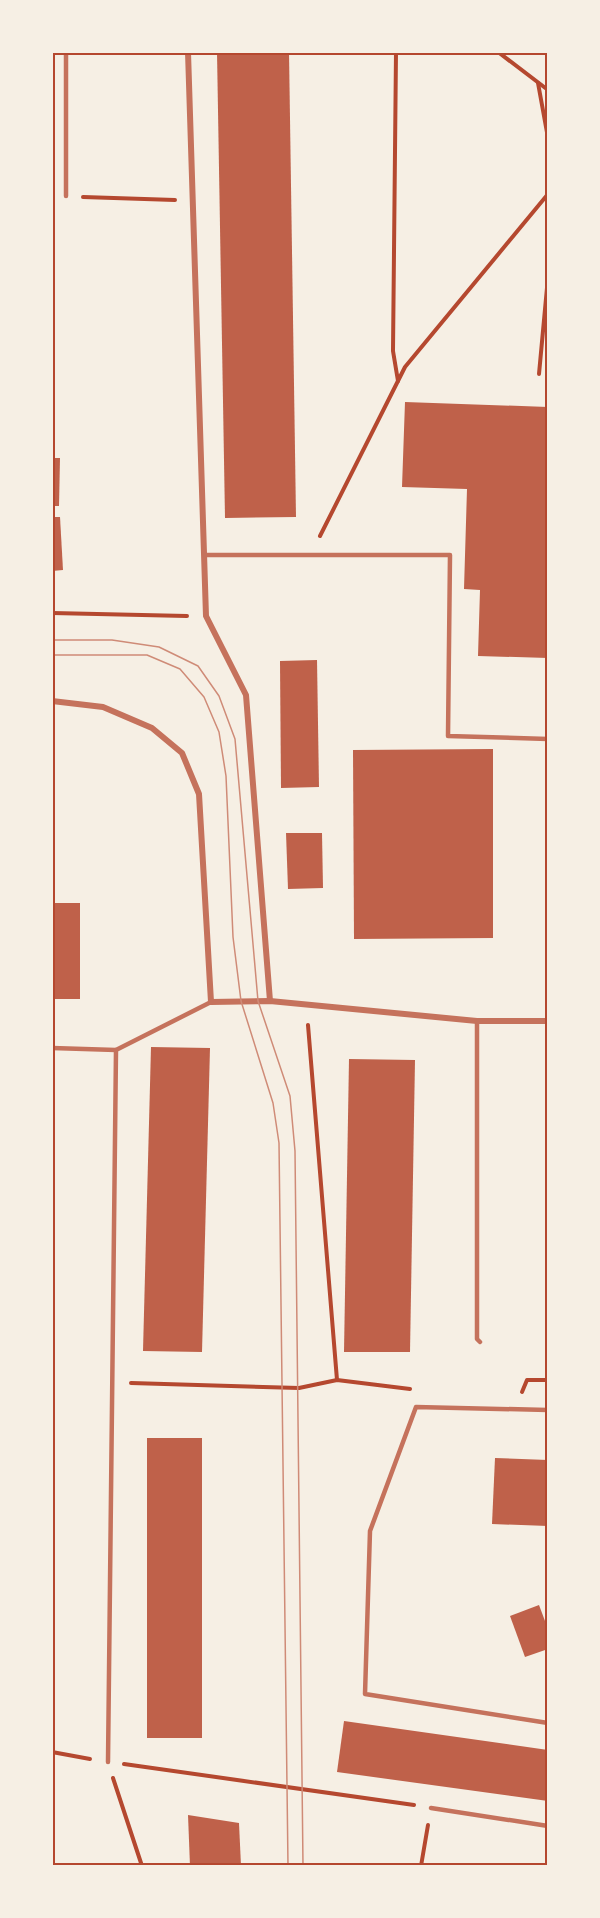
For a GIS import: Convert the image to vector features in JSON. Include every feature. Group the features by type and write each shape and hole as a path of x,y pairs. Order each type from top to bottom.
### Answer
{"street":[{"path":"188,52 206,616 246,695 270,1001"},
{"path":"52,701 103,707 152,728 182,753 199,794 211,1002 270,1001 477,1021 548,1021"}],"lane":[{"path":"66,52 66,196"},
{"path":"205,555 450,555 448,736 548,739"},
{"path":"52,1048 116,1050 211,1002"},
{"path":"477,1021 477,1339 480,1342"},
{"path":"108,1762 116,1050"},
{"path":"548,1410 416,1407 370,1531 365,1694 548,1723"},
{"path":"430,1808 548,1826"}],"path":[{"path":"396,52 393,351 398,381"},
{"path":"498,52 548,90"},
{"path":"538,83 548,138"},
{"path":"310,555 405,367 548,194"},
{"path":"66,196 193,201"},
{"path":"539,374 548,276"},
{"path":"52,613 206,616"},
{"path":"112,1382 298,1388 337,1380 306,1004"},
{"path":"52,1752 430,1808 421,1866"},
{"path":"108,1762 142,1866"}],"building":[{"path":"217,52 289,52 296,517 225,518"},
{"path":"405,402 548,407 548,658 478,656 480,590 464,589 467,489 402,487"},
{"path":"52,458 60,458 59,506 52,506"},
{"path":"52,517 60,517 63,570 52,571"},
{"path":"317,660 319,787 281,788 280,661"},
{"path":"493,749 493,938 354,939 353,750"},
{"path":"286,833 322,833 323,888 288,889"},
{"path":"52,903 80,903 80,999 52,999"},
{"path":"151,1047 210,1048 202,1352 143,1351"},
{"path":"349,1059 415,1060 410,1352 344,1352"},
{"path":"147,1438 202,1438 202,1738 147,1738"},
{"path":"495,1458 548,1460 548,1526 492,1524"},
{"path":"539,1605 548,1629 548,1649 525,1657 510,1616"},
{"path":"344,1721 548,1750 548,1801 337,1772"},
{"path":"188,1815 239,1823 241,1866 190,1866"}],"tram line":[{"path":"52,640 112,640 159,647 198,666 219,696 235,739 258,1001 290,1096 295,1151 303,1866"},
{"path":"52,655 147,655 180,669 204,697 219,732 226,776 233,937 241,1001 273,1103 279,1143 288,1866"}]}
